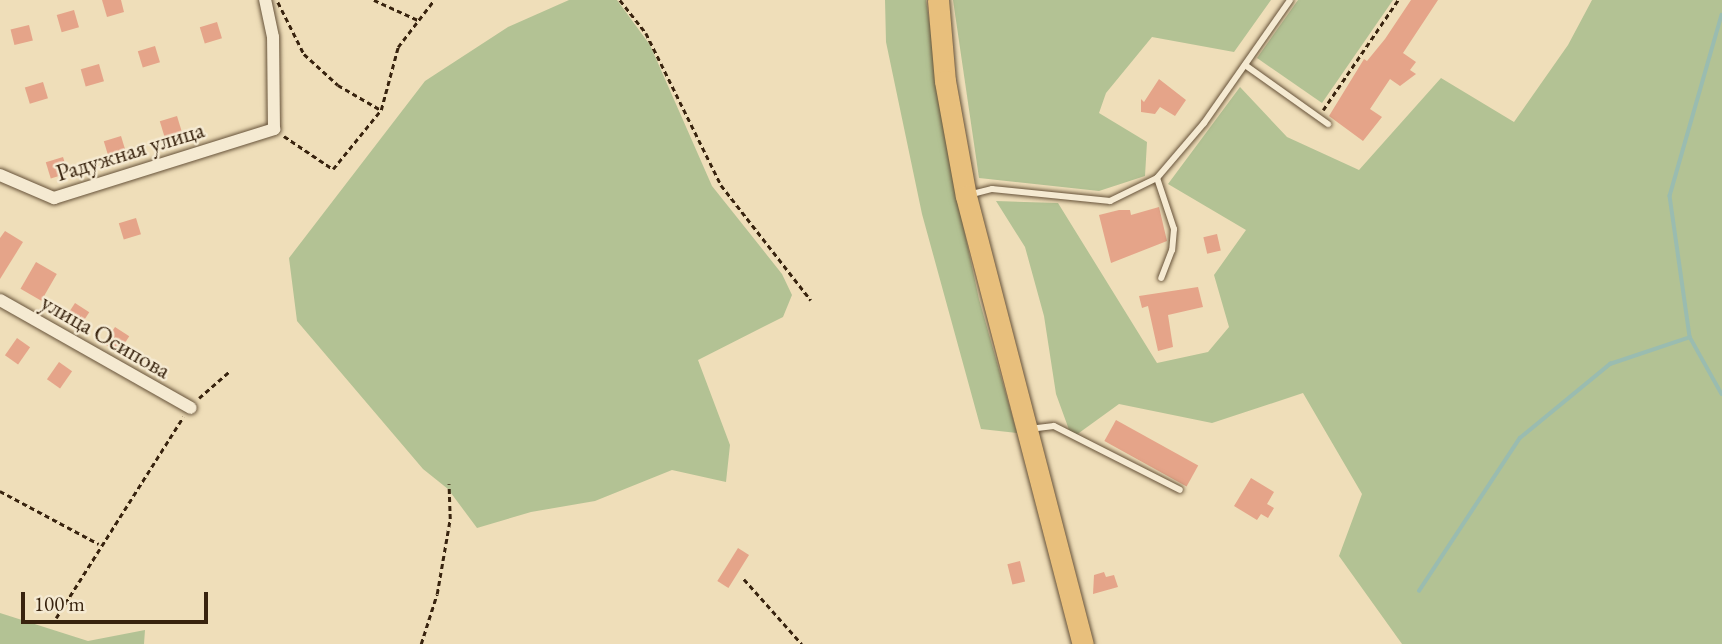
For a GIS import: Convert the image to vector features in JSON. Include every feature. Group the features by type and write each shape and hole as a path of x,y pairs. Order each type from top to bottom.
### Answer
{"main road":[{"path":"938,0 945,81 966,195 1083,644"}],"street":[{"path":"265,0 273,37 274,129"},
{"name":"Радужная улица","path":"0,175 54,198 274,129"},
{"name":"улица Осипова","path":"0,300 191,408"}],"lane":[{"path":"966,195 992,189 1110,201 1157,178 1245,65 1290,0"},
{"path":"1245,65 1328,124"},
{"path":"1157,178 1174,229 1161,278"},
{"path":"1027,430 1054,426 1180,490"}],"path":[{"path":"276,0 304,54 338,85 381,110"},
{"path":"374,0 418,20"},
{"path":"274,129 333,169 381,110 398,47 434,0"},
{"path":"620,0 646,33 722,186 811,300"},
{"path":"1318,117 1398,0"},
{"path":"56,618 100,544 191,408 206,388 230,372"},
{"path":"421,644 437,594 450,519 449,484"},
{"path":"0,491 100,544"},
{"path":"744,579 802,644"}],"green space":[{"path":"569,0 617,0 650,45 712,186 782,274 792,295 783,317 698,360 730,445 726,482 672,470 595,501 531,512 477,528 448,489 423,469 297,321 289,258 425,81 508,27"},
{"path":"885,0 926,0 954,183 979,299 1017,433 981,429 922,214 886,42"},
{"path":"953,0 1271,0 1234,52 1152,37 1106,93 1099,113 1147,142 1145,176 1099,191 979,178"},
{"path":"1298,0 1393,0 1322,103 1257,58"},
{"path":"1592,0 1722,0 1722,644 1402,644 1339,556 1362,494 1303,393 1212,423 1119,404 1072,438 1056,394 1044,316 1025,247 996,201 1058,203 1157,363 1208,352 1229,327 1214,275 1246,230 1168,184 1240,87 1287,137 1359,170 1441,78 1514,122 1568,45"},
{"path":"0,613 88,641 145,630 144,644 0,644"}],"building":[{"path":"102,0 121,0 124,12 107,17"},
{"path":"1411,0 1438,0 1403,53 1416,62 1410,70 1416,74 1400,86 1390,79 1370,109 1382,117 1363,141 1329,116 1364,59 1367,61 1385,39"},
{"path":"74,10 79,27 62,32 57,15"},
{"path":"217,22 222,38 205,44 200,27"},
{"path":"29,25 33,41 14,45 11,30"},
{"path":"155,46 160,62 143,68 138,51"},
{"path":"99,64 104,81 86,87 81,69"},
{"path":"1159,79 1186,100 1175,116 1160,107 1155,114 1141,112 1141,99 1144,102"},
{"path":"43,82 48,98 30,104 25,88"},
{"path":"177,116 182,132 165,138 160,121"},
{"path":"121,136 126,152 109,158 104,141"},
{"path":"63,157 68,173 51,179 46,162"},
{"path":"1159,207 1167,241 1111,263 1099,215 1130,210 1131,215"},
{"path":"136,218 141,234 124,240 119,223"},
{"path":"5,231 23,242 0,279 0,238"},
{"path":"1217,234 1221,251 1207,254 1203,237"},
{"path":"36,262 57,274 41,301 20,289"},
{"path":"1198,287 1203,307 1168,315 1173,347 1158,351 1148,306 1142,308 1139,296"},
{"path":"75,303 89,312 78,329 64,320"},
{"path":"115,327 129,336 118,353 104,344"},
{"path":"17,338 30,347 18,364 5,355"},
{"path":"59,362 72,371 60,388 47,379"},
{"path":"1116,420 1198,466 1187,487 1104,441"},
{"path":"1251,478 1274,492 1267,504 1274,508 1268,518 1261,514 1257,520 1234,506"},
{"path":"738,548 749,555 728,588 717,581"},
{"path":"1020,561 1025,581 1012,585 1007,564"},
{"path":"1104,572 1106,577 1114,575 1118,587 1093,594 1094,575"}],"waterway":[{"path":"1722,15 1670,196 1690,337 1722,394"},
{"path":"1419,591 1520,438 1610,364 1690,337"}]}
